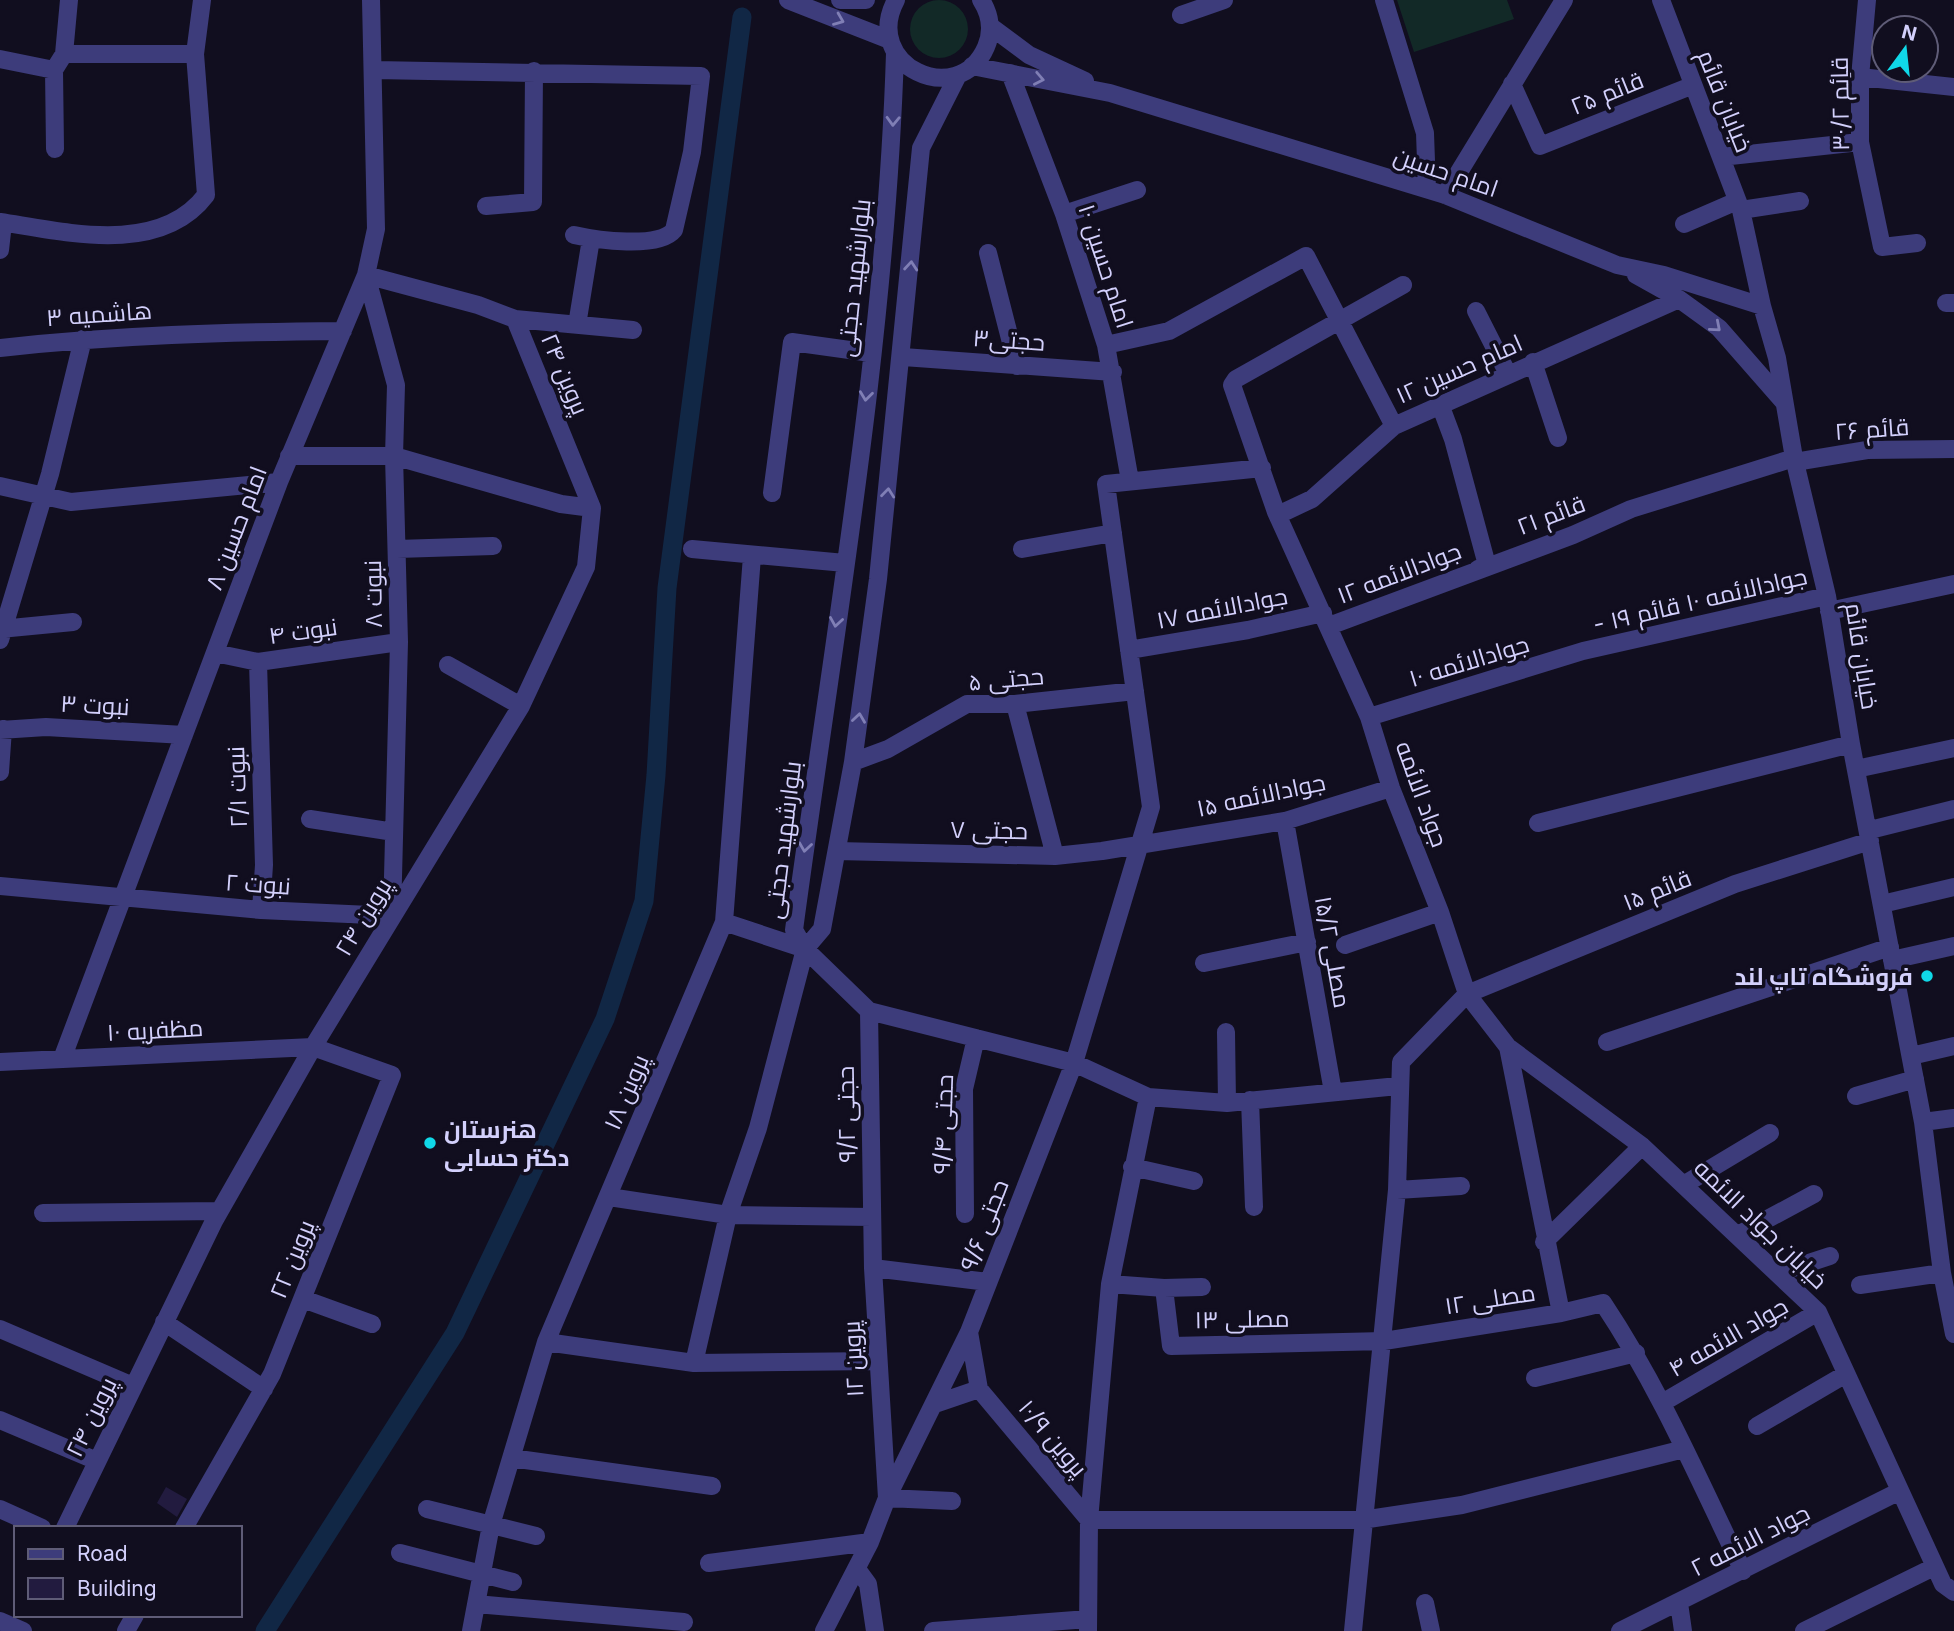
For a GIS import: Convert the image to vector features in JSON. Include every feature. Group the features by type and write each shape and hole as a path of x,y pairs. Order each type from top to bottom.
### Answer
{"street":[{"path":"55,149 54,70 64,54 69,0"},
{"path":"0,250 2,222 64,233 116,234 167,228 193,211 206,195 195,54 202,0"},
{"name":"امام حسین ۸","path":"62,1059 289,456 366,275 376,229 375,70 371,0"},
{"name":"امام حسین","path":"788,0 892,46 908,68 926,76 942,78 965,71 1010,73 1110,93 1427,189 1617,265 1664,275 1762,306"},
{"path":"840,0 866,0"},
{"name":"بلوارشهید حجتی","path":"896,0 889,19 892,46 892,145 871,353 794,930 805,949 822,929 853,762 878,579 903,358 921,148 965,71 988,43 990,26"},
{"path":"981,0 990,26"},
{"path":"1181,15 1224,0"},
{"path":"1384,0 1425,133 1427,189"},
{"path":"1445,195 1564,0"},
{"name":"خیابان قائم","path":"1661,0 1691,86 1739,206 1777,358 1794,460 1828,603 1856,769 1947,1242 1942,1273 1954,1334"},
{"name":"قاِئم ۳۰/۲","path":"1867,0 1860,77 1860,142 1882,247 1917,243"},
{"name":"امام حسین","path":"990,26 1029,55 1110,93"},
{"path":"64,54 195,54"},
{"path":"0,59 54,70"},
{"path":"375,70 701,76 692,152 674,230 658,241 582,237 577,325"},
{"path":"486,206 533,202 534,71"},
{"name":"۱۰ امام حسین","path":"1010,73 1064,214 1106,345 1113,372 1130,481"},
{"path":"1860,77 1954,87"},
{"name":"قائم ۲۵","path":"1512,84 1540,146 1691,86"},
{"path":"1721,156 1860,142"},
{"path":"1064,214 1137,190"},
{"path":"1684,224 1739,206 1800,201"},
{"path":"988,253 1017,366"},
{"path":"1106,345 1169,331 1306,256 1341,319 1394,426"},
{"path":"1617,265 1679,299 1719,328 1784,402"},
{"path":"366,275 478,305 515,319 633,330"},
{"name":"نبوت ۸","path":"366,275 396,384 394,456 399,642 392,916"},
{"path":"1341,319 1404,285"},
{"name":"امام حسین ۱۲","path":"1278,515 1312,499 1394,426 1679,299"},
{"path":"1476,311 1508,374"},
{"name":"پروین ۲۴","path":"66,1526 219,1211 313,1047 521,706 586,567 592,508 515,319"},
{"name":"جواد الائمه","path":"1341,319 1232,382 1278,515 1368,717 1391,788 1440,912 1467,994"},
{"name":"هاشمیه ۳","path":"0,348 83,339 202,332 344,331"},
{"path":"73,622 1,633 43,496 83,339"},
{"path":"772,493 792,342 871,353"},
{"name":"حجتی۳","path":"903,358 1113,372"},
{"path":"1534,362 1558,438"},
{"path":"1441,407 1453,439 1487,565"},
{"name":"قائم ۲۶","path":"1794,460 1867,450 1954,449"},
{"path":"289,456 394,456 561,504 592,508"},
{"name":"قائم ۲۱","path":"1326,620 1487,565 1632,509 1794,460"},
{"path":"1130,481 1262,468"},
{"name":"حجتی ۹/۶","path":"935,1404 969,1332 1074,1063 1151,807 1106,484 1130,481"},
{"path":"0,486 71,502 279,482"},
{"path":"1022,549 1113,533"},
{"path":"397,549 493,546"},
{"path":"692,549 845,563"},
{"name":"پروین ۱۸","path":"471,1631 491,1525 546,1342 724,922 752,556"},
{"name":"- جوادالائمه ۱۰ قائم ۱۹","path":"1583,651 1828,603 1954,584"},
{"name":"جوادالائمه ۱۷","path":"1129,650 1326,620"},
{"name":"نبوت ۴","path":"215,653 258,662 399,642"},
{"name":"جوادالائمه ۱۰","path":"1368,717 1583,651"},
{"name":"نبوت ۲/۱","path":"258,662 264,865 261,909"},
{"path":"448,665 521,706"},
{"name":"حجتی ۵","path":"853,762 888,749 967,704 1015,704 1135,691"},
{"path":"1015,704 1041,793 1055,856"},
{"name":"نبوت ۳","path":"2,729 46,727 184,735"},
{"path":"0,772 2,729"},
{"path":"1538,823 1852,744"},
{"path":"1856,769 1954,748"},
{"name":"جوادالائمه ۱۵","path":"1139,843 1285,821 1391,788"},
{"name":"قائم ۱۵","path":"1467,994 1735,884 1870,835 1954,809"},
{"path":"310,819 394,832"},
{"name":"مصلی ۱۵/۲","path":"1285,821 1333,1092"},
{"name":"حجتی ۷","path":"837,851 1055,856 1139,843"},
{"name":"نبوت ۲","path":"0,886 261,909 392,916"},
{"path":"1882,904 1954,887"},
{"path":"1345,944 1440,912"},
{"path":"724,922 805,949 869,1011 1074,1063 1148,1097 1227,1103 1398,1086"},
{"path":"1204,963 1307,942"},
{"path":"1607,1042 1891,953 1954,946"},
{"path":"694,1363 728,1215 758,1128 805,949"},
{"path":"1353,1631 1397,1190 1398,1086 1401,1062 1467,994"},
{"name":"خیابان جواد الائمه","path":"1467,994 1508,1047 1642,1146 1818,1312 1942,1584 1954,1592"},
{"name":"حجتی ۹/۲","path":"869,1011 872,1217"},
{"path":"1226,1032 1227,1103"},
{"name":"حجتی ۹/۴","path":"965,1214 964,1089 976,1038"},
{"path":"1911,1056 1954,1046"},
{"name":"مظفریه ۱۰","path":"0,1062 313,1047"},
{"name":"پروین ۲۲","path":"187,1526 264,1389 393,1075 313,1047"},
{"path":"1508,1047 1544,1242 1561,1313"},
{"path":"1856,1096 1915,1079"},
{"path":"933,1631 1088,1625 1090,1520 1110,1284 1148,1097"},
{"path":"1250,1100 1254,1207"},
{"path":"1923,1122 1954,1118"},
{"path":"1685,1184 1770,1133"},
{"path":"1544,1242 1590,1200 1642,1146"},
{"path":"1132,1167 1194,1181"},
{"path":"1397,1190 1461,1186"},
{"path":"1738,1235 1814,1194"},
{"path":"609,1197 728,1215 872,1217"},
{"path":"43,1213 219,1211"},
{"name":"پروین ۱۲","path":"872,1217 877,1361 887,1498"},
{"path":"1778,1273 1830,1256"},
{"path":"873,1268 988,1282"},
{"path":"1860,1284 1942,1273"},
{"name":"مصلی ۱۳","path":"1110,1284 1164,1288 1171,1346 1384,1340"},
{"path":"1164,1288 1202,1287"},
{"path":"303,1299 372,1324"},
{"name":"مصلی ۱۲","path":"1384,1340 1561,1313 1603,1303 1636,1353"},
{"name":"جواد الائمه ۴","path":"1662,1404 1818,1312"},
{"path":"164,1322 264,1389"},
{"path":"0,1329 134,1386"},
{"path":"935,1404 979,1388 969,1332"},
{"path":"546,1342 694,1363 877,1361"},
{"path":"1535,1378 1636,1353 1743,1571"},
{"path":"1756,1426 1846,1374"},
{"name":"پروین ۱۰/۹","path":"979,1388 1090,1520"},
{"name":"پروین ۱۲","path":"824,1631 857,1569 887,1498 935,1404"},
{"path":"0,1420 97,1461"},
{"path":"1090,1520 1362,1520 1462,1505 1684,1448"},
{"path":"511,1458 712,1486"},
{"name":"جواد الائمه ۲","path":"1620,1631 1900,1491"},
{"path":"887,1498 952,1501"},
{"path":"0,1509 38,1526"},
{"path":"427,1509 536,1536"},
{"path":"709,1563 870,1542"},
{"path":"400,1553 513,1582"},
{"path":"1804,1631 1934,1567"},
{"path":"857,1569 868,1584 875,1631"},
{"path":"1425,1603 1431,1631"},
{"path":"1679,1603 1683,1631"},
{"path":"476,1604 684,1622"}],"green space":[{"path":"933,0 945,0 960,8 968,23 968,35 960,50 945,58 933,58 918,50 910,35 910,23 918,8"},
{"path":"1397,0 1507,0 1514,19 1414,52"}],"building":[{"path":"166,1487 187,1499 177,1517 157,1503"}],"waterway":[{"path":"265,1631 455,1333 605,1019 644,901 656,775 667,588 742,17"}],"place":[{"name":"فروشگاه تاپ لند","path":"1927,976"},
{"name":"هنرستان دکتر حسابی","path":"430,1143"}]}
